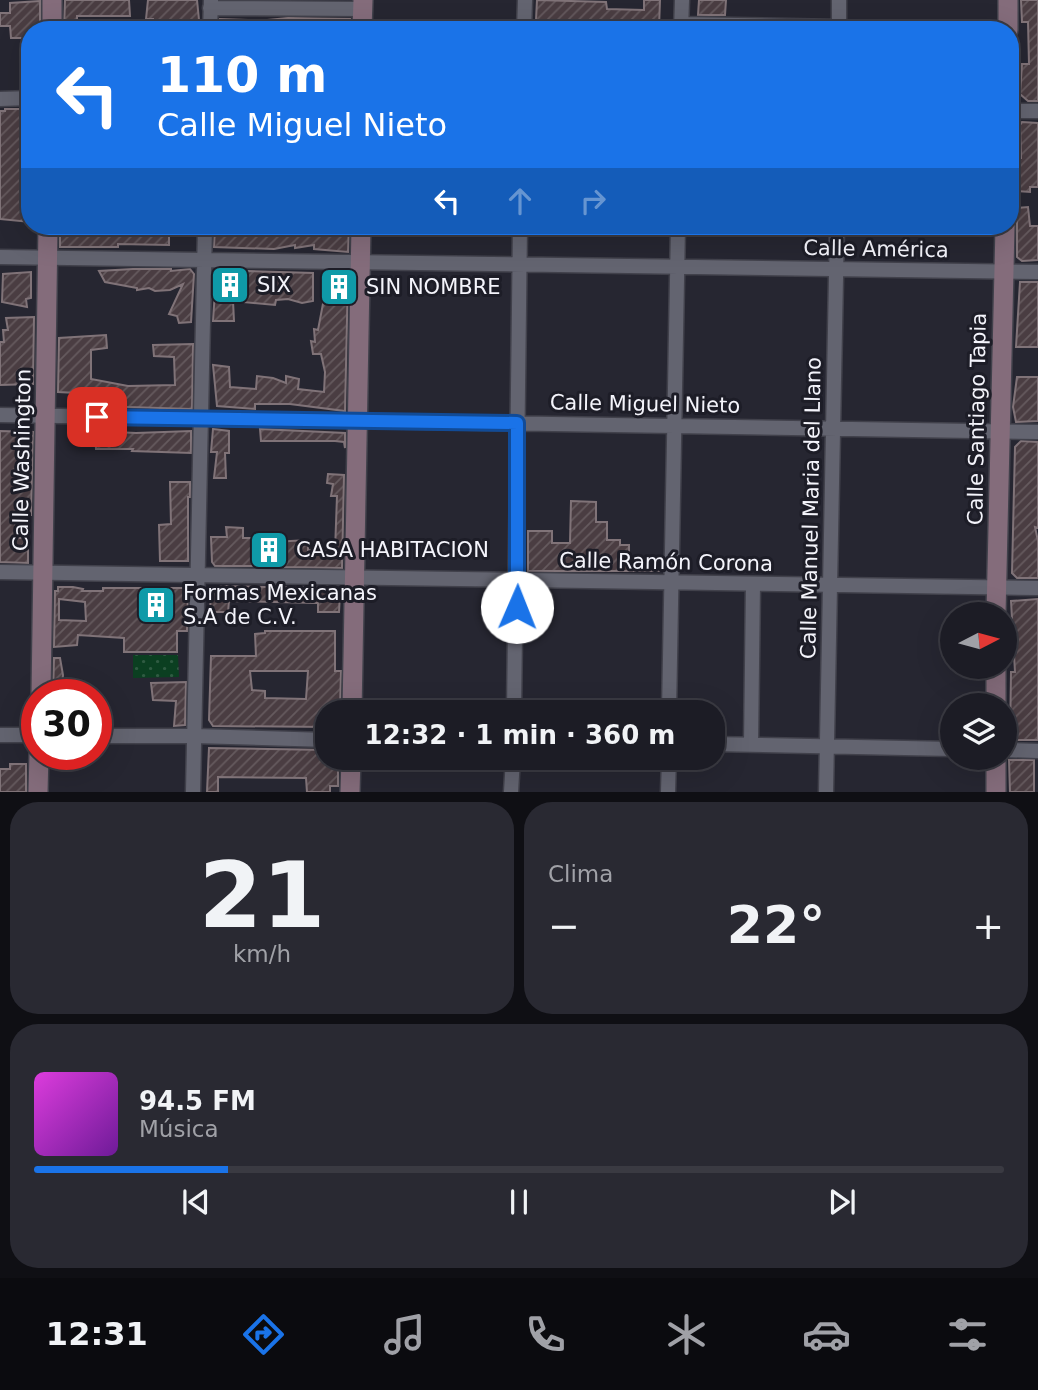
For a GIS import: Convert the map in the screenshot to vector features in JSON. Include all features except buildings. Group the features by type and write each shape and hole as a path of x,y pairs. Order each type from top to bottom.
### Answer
{"main road":[{"path":"52,0 52,21"},
{"path":"1008,0 1008,21"},
{"name":"Calle Washington","path":"41,679 48,235"},
{"path":"352,700 361,235"},
{"name":"Calle Santiago Tapia","path":"996,602 1004,235"},
{"path":"38,792 39,770"},
{"path":"350,792 351,770"},
{"path":"996,770 996,792"}],"street":[{"path":"524,21 525,0"},
{"path":"681,21 682,0"},
{"path":"839,0 839,21"},
{"path":"211,4 362,5"},
{"path":"0,99 21,98"},
{"path":"1019,111 1038,111"},
{"path":"194,792 205,235"},
{"path":"514,700 520,235"},
{"path":"670,700 678,235"},
{"name":"Calle Manuel Maria del Llano","path":"826,792 837,235"},
{"name":"Calle América","path":"0,257 1038,272"},
{"name":"Calle Miguel Nieto","path":"0,415 1038,432"},
{"name":"Calle Ramón Corona","path":"0,572 1038,589"},
{"path":"751,744 753,584"},
{"path":"0,735 21,736"},
{"path":"112,736 315,740"},
{"path":"725,744 940,749"},
{"path":"1017,750 1038,751"},
{"path":"511,792 512,770"},
{"path":"668,792 669,770"}],"green space":[{"path":"133,655 178,655 179,677 133,678"}],"place":[{"name":"SIX","path":"230,285"},
{"name":"SIN NOMBRE","path":"339,287"},
{"name":"CASA HABITACION","path":"269,550"},
{"name":"Formas Mexicanas S.A de C.V.","path":"156,605"}],"route":[{"path":"97,417 517,423 517,607"}]}
